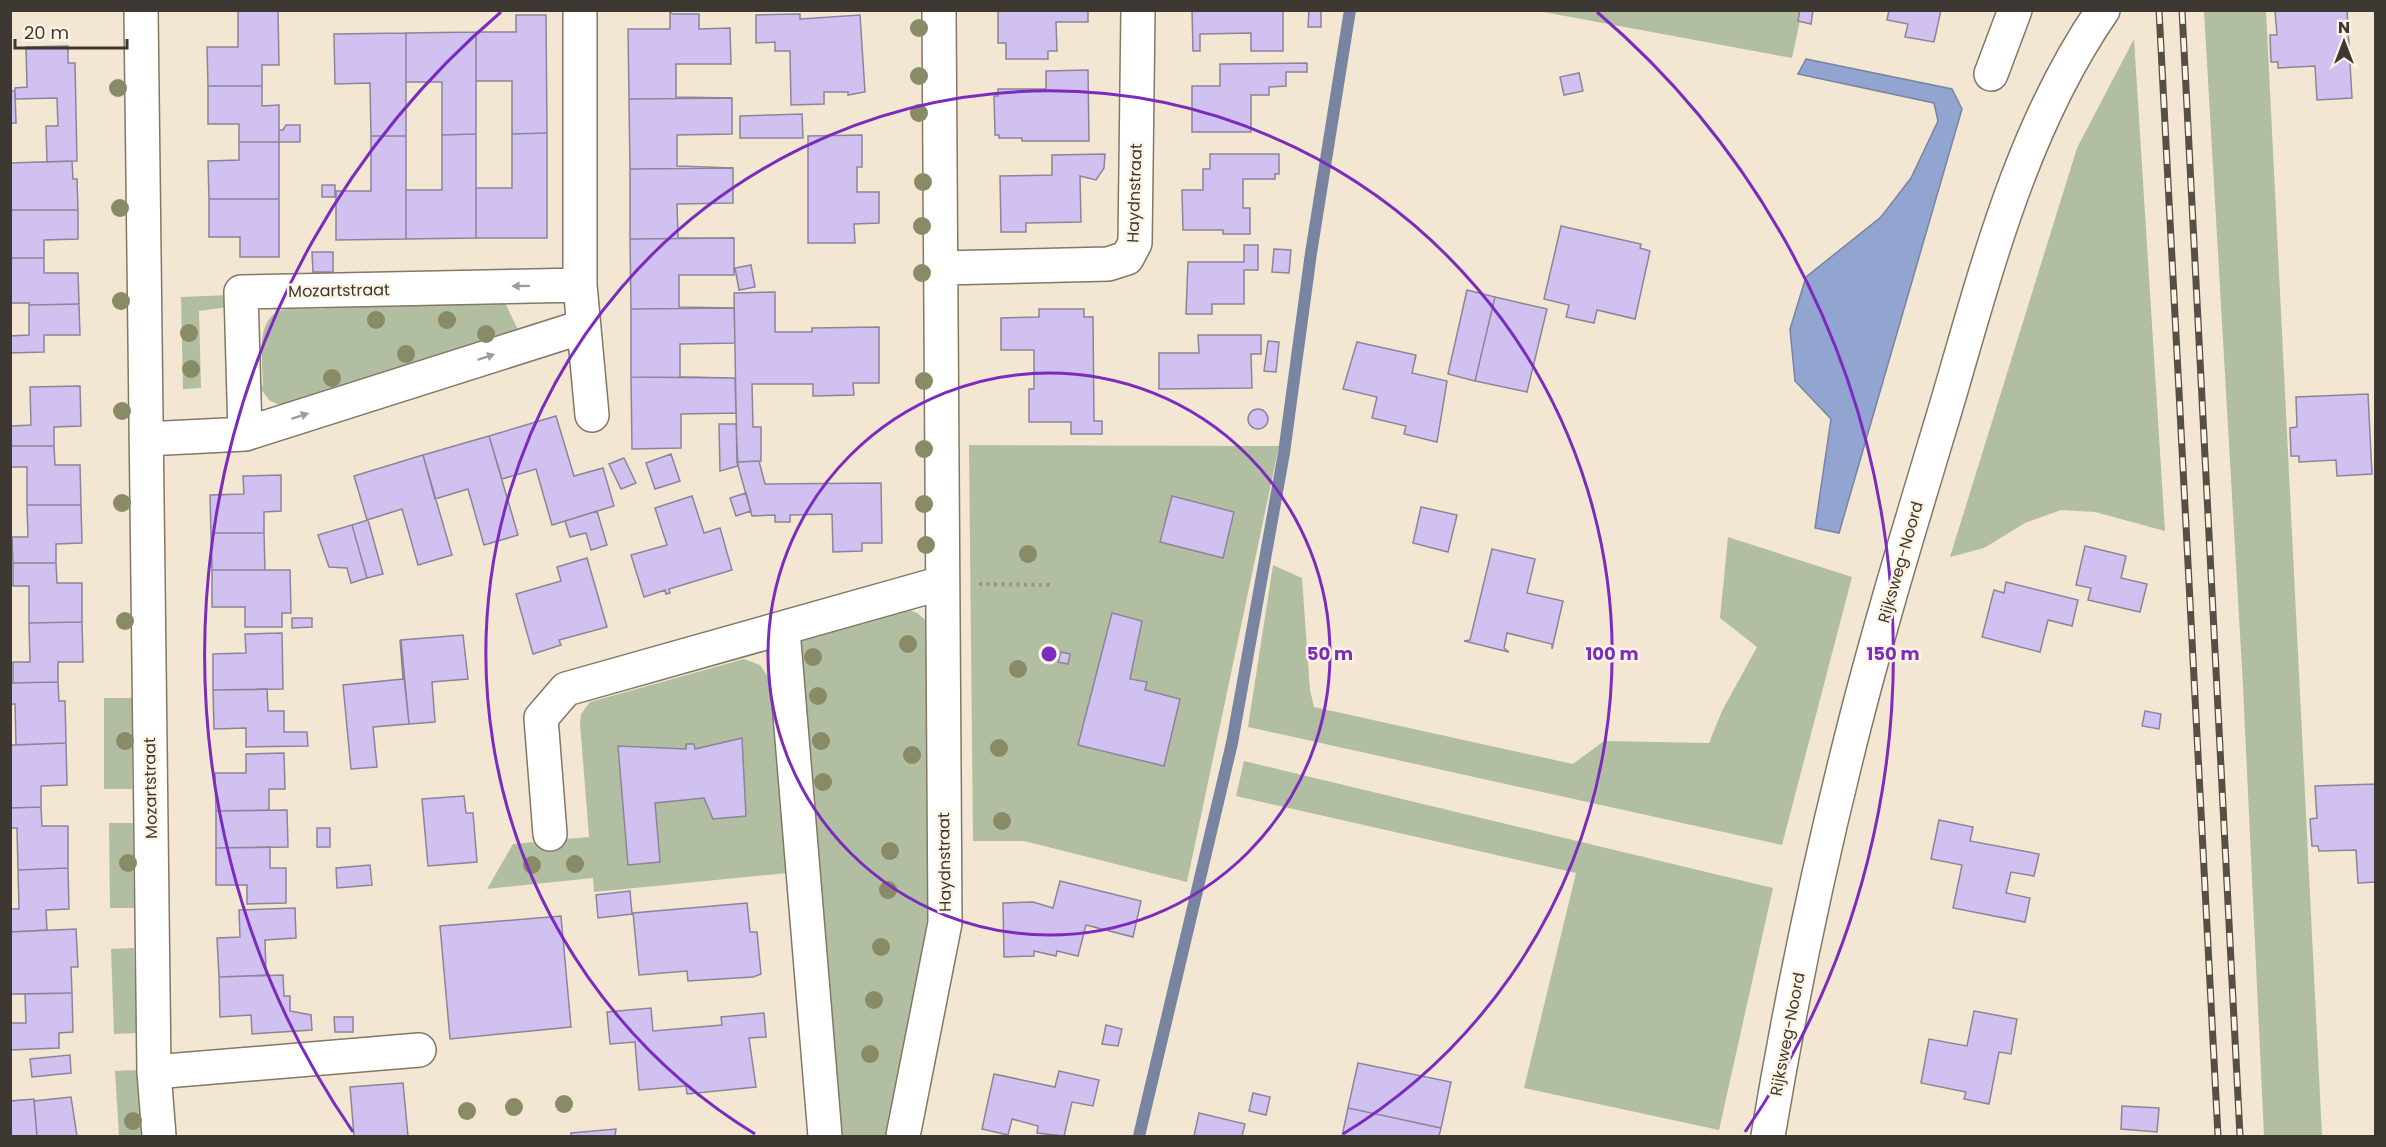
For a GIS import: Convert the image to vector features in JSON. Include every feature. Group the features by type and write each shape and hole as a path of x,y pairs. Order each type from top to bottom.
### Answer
{"street":[{"name":"Mozartstraat","path":"141,10 154,1072 159,1137"},
{"path":"580,10 580,285 582,327 592,415"},
{"name":"Haydnstraat","path":"903,1137 945,923 939,10"},
{"name":"Haydnstraat","path":"940,268 1108,264 1127,258 1135,243 1138,10"},
{"path":"1991,74 2015,10"},
{"name":"Rijksweg-Noord","path":"1768,1137 1795,987 1846,759 1909,531 2018,170 2046,105 2076,49 2103,10"},
{"name":"Mozartstraat","path":"244,434 241,292 580,285"},
{"path":"146,439 244,434 582,327"},
{"path":"550,834 542,718 566,689 783,630 942,583"},
{"path":"783,630 825,1137"},
{"path":"154,1072 419,1050"}],"path":[{"path":"942,583 1051,585"}],"green space":[{"path":"1538,11 1802,11 1792,58"},
{"path":"2204,11 2266,11 2322,1136 2264,1136 2243,686"},
{"path":"2134,39 2165,531 2095,512 2061,510 2025,523 1984,548 1950,557 2077,148"},
{"path":"229,295 228,307 199,311 201,388 183,389 181,297"},
{"path":"504,301 521,336 285,407 270,401 260,388 263,385 262,342 264,332 267,322 282,310 324,309 325,305"},
{"path":"969,445 1279,446 1187,882 1024,841 973,841"},
{"path":"1728,537 1852,577 1782,845 1248,727 1273,565 1302,578 1310,690 1314,707 1573,764 1604,741 1709,743 1722,711 1757,647 1720,618"},
{"path":"902,607 917,613 927,621 933,913 888,1136 837,1136 799,644 811,633"},
{"path":"744,659 760,665 770,680 788,873 594,892 593,878 487,889 513,844 589,837 580,723 581,714 590,702"},
{"path":"104,698 132,698 132,789 104,789"},
{"path":"1244,761 1773,888 1719,1130 1524,1088 1576,873 1236,796"},
{"path":"109,823 133,823 134,908 110,908"},
{"path":"134,948 137,1033 114,1034 111,949"},
{"path":"138,1070 141,1136 119,1136 115,1071"}],"water":[{"path":"1806,59 1952,89 1962,109 1839,533 1815,528 1831,419 1795,381 1790,329 1806,277 1881,217 1911,178 1938,121 1934,103 1798,74"}],"building":[{"path":"238,10 278,10 279,65 262,65 262,86 208,86 207,47 238,47"},
{"path":"998,10 1088,10 1088,22 1056,22 1057,51 1048,51 1048,59 1006,59 1006,43 998,43"},
{"path":"1192,10 1283,10 1283,51 1251,51 1251,33 1200,34 1200,51 1193,51"},
{"path":"1309,10 1321,10 1321,27 1308,27"},
{"path":"1800,10 1813,10 1811,24 1798,21"},
{"path":"1889,10 1941,10 1934,42 1905,37 1908,24 1887,20"},
{"path":"2275,10 2347,10 2352,98 2317,100 2315,66 2278,68 2278,62 2271,62 2270,35 2277,35"},
{"path":"670,12 699,14 699,29 730,28 731,64 676,64 676,97 732,98 629,99 628,29 670,29"},
{"path":"800,14 800,19 860,15 865,92 848,95 848,92 824,92 824,104 791,105 790,51 775,51 775,42 756,43 756,15"},
{"path":"516,15 546,15 547,133 512,134 512,81 476,81 476,32 516,32"},
{"path":"476,32 476,134 442,135 442,82 406,82 406,33"},
{"path":"406,33 406,136 371,136 370,83 335,84 334,34"},
{"path":"68,46 68,63 75,63 77,161 47,162 46,126 58,126 57,98 15,99 15,88 27,87 26,47"},
{"path":"1307,63 1307,72 1286,72 1286,86 1269,87 1269,95 1251,95 1251,132 1192,132 1192,86 1220,86 1220,64"},
{"path":"1088,70 1089,141 1022,141 1022,138 999,138 999,135 995,135 994,96 998,96 998,89 1046,89 1046,71"},
{"path":"1579,73 1583,91 1564,95 1560,77"},
{"path":"208,86 262,86 262,106 279,105 279,142 239,142 239,124 208,124"},
{"path":"10,91 15,91 16,123 10,123"},
{"path":"732,98 732,134 677,135 677,166 733,168 630,169 629,99"},
{"path":"802,114 803,138 740,138 740,116"},
{"path":"286,125 300,125 300,142 279,142 279,130 283,130"},
{"path":"547,133 547,238 476,238 476,188 512,188 512,134"},
{"path":"476,134 476,238 406,239 406,190 442,190 442,135"},
{"path":"862,135 862,167 857,167 857,192 879,192 879,223 854,224 855,243 808,243 808,136"},
{"path":"371,136 406,136 406,239 336,240 336,191 371,191"},
{"path":"239,142 279,142 279,199 209,199 208,161 239,160"},
{"path":"1105,154 1104,168 1096,180 1080,176 1081,222 1026,223 1026,232 1001,232 1000,176 1052,175 1052,155"},
{"path":"1210,154 1279,154 1279,174 1275,174 1275,179 1243,179 1243,208 1250,208 1250,234 1223,234 1223,230 1183,230 1182,190 1203,190 1203,169 1210,169"},
{"path":"72,161 73,179 77,179 78,210 10,210 10,163"},
{"path":"733,168 733,203 677,204 678,238 734,238 630,239 630,169"},
{"path":"322,185 335,185 335,197 322,197"},
{"path":"209,199 279,199 279,257 240,257 240,237 209,237"},
{"path":"10,210 78,210 78,239 44,240 44,258 10,258"},
{"path":"1561,226 1641,244 1640,248 1650,251 1635,319 1597,310 1594,323 1566,317 1569,305 1544,299"},
{"path":"734,238 734,275 679,275 679,307 734,308 631,309 630,239"},
{"path":"1244,245 1258,245 1258,270 1244,270 1244,304 1212,304 1212,314 1186,314 1188,262 1244,262"},
{"path":"1274,249 1291,250 1289,273 1272,272"},
{"path":"312,252 333,252 333,272 313,272"},
{"path":"10,258 44,258 44,273 78,273 79,304 10,303"},
{"path":"751,265 755,287 739,290 735,268"},
{"path":"1467,290 1495,297 1475,381 1448,374"},
{"path":"775,292 775,332 812,332 812,328 879,327 879,383 853,383 854,395 813,396 813,384 752,384 753,427 761,427 761,461 737,462 734,293"},
{"path":"1495,297 1547,309 1527,392 1475,381"},
{"path":"79,304 80,335 44,335 44,352 10,353 10,336 29,335 29,305"},
{"path":"734,308 735,343 680,344 680,377 735,378 631,377 631,309"},
{"path":"1039,309 1084,309 1084,317 1093,317 1094,421 1102,421 1102,434 1071,434 1071,422 1029,422 1029,389 1034,389 1034,350 1001,350 1001,318 1039,317"},
{"path":"1198,335 1261,335 1261,354 1251,354 1252,388 1159,389 1159,353 1199,353"},
{"path":"1268,341 1279,342 1276,372 1264,371"},
{"path":"1357,342 1416,355 1412,373 1447,381 1437,442 1404,434 1406,426 1372,418 1377,397 1343,389"},
{"path":"631,377 735,378 736,413 681,414 681,448 632,449"},
{"path":"80,386 81,426 54,427 54,446 10,446 10,423 11,426 31,425 30,387"},
{"path":"2368,394 2372,474 2337,476 2336,460 2299,462 2299,456 2291,456 2290,428 2297,427 2296,397"},
{"path":"1258,409 1265,412 1268,419 1265,426 1258,429 1251,426 1248,419 1251,412"},
{"path":"556,416 574,476 603,468 614,506 552,525 536,469 502,479 489,436"},
{"path":"719,424 736,424 738,466 720,471"},
{"path":"489,436 518,535 484,545 468,489 435,499 423,455"},
{"path":"11,446 54,446 55,465 80,465 81,505 27,505 27,467 11,467"},
{"path":"671,454 680,481 655,489 646,463"},
{"path":"423,455 452,555 418,565 402,509 367,520 354,476"},
{"path":"624,458 636,483 621,489 609,464"},
{"path":"759,461 765,484 881,483 882,543 862,543 862,551 833,552 832,514 790,515 790,522 775,522 775,515 752,516 737,462"},
{"path":"281,475 281,511 264,512 264,533 211,533 210,495 244,494 243,476"},
{"path":"746,493 751,511 736,516 730,498"},
{"path":"692,496 704,533 720,528 732,570 669,589 670,593 666,594 665,590 644,597 631,555 667,545 655,508"},
{"path":"1172,496 1234,512 1223,558 1160,542"},
{"path":"27,505 81,505 82,543 56,544 56,563 13,563 12,537 28,537"},
{"path":"1421,507 1457,515 1448,552 1413,543"},
{"path":"597,511 607,545 591,550 586,533 570,537 565,521"},
{"path":"368,520 383,574 367,578 352,525"},
{"path":"352,525 367,578 351,583 347,568 329,567 318,535"},
{"path":"211,533 264,533 265,570 212,570"},
{"path":"2085,546 2126,556 2121,578 2147,584 2140,612 2088,600 2091,588 2076,585"},
{"path":"1492,549 1535,559 1527,593 1563,601 1552,649 1552,644 1507,633 1504,648 1509,652 1464,641 1470,640"},
{"path":"587,558 607,627 559,640 561,645 533,654 516,594 561,581 557,567"},
{"path":"13,563 56,563 57,583 82,583 82,622 29,623 29,586 13,586"},
{"path":"212,570 290,570 291,613 282,613 282,627 245,627 245,607 212,607"},
{"path":"2006,582 2078,600 2072,626 2048,620 2040,652 1982,637 1994,590 2004,593"},
{"path":"1112,613 1142,621 1130,679 1147,682 1145,690 1180,699 1164,766 1078,745"},
{"path":"292,618 312,618 312,627 292,628"},
{"path":"82,622 83,662 58,662 58,682 13,683 13,662 30,662 29,623"},
{"path":"282,633 283,689 213,690 213,654 246,653 245,634"},
{"path":"463,635 468,679 432,682 435,722 409,724 401,640"},
{"path":"400,640 409,724 373,727 377,767 351,769 343,685 403,679"},
{"path":"1061,652 1070,654 1068,664 1058,662"},
{"path":"58,682 59,701 65,701 66,743 16,745 15,704 10,704 10,683"},
{"path":"267,689 268,711 284,711 284,732 307,732 308,746 246,747 246,728 214,729 213,690"},
{"path":"2145,711 2161,714 2159,729 2142,726"},
{"path":"742,738 746,816 713,819 704,798 655,803 660,862 628,865 618,746 686,749 686,744 694,744 695,749"},
{"path":"66,743 67,785 41,786 41,807 10,808 10,745"},
{"path":"284,753 285,789 269,789 269,810 216,811 215,773 246,773 246,754"},
{"path":"2376,784 2376,882 2358,883 2356,850 2319,851 2318,846 2312,846 2310,819 2317,818 2315,786"},
{"path":"464,796 466,813 473,813 477,862 428,866 422,799"},
{"path":"41,807 42,826 68,826 68,868 18,870 17,828 10,828 10,808"},
{"path":"287,810 288,847 216,848 216,811"},
{"path":"1939,820 1973,827 1970,841 2039,854 2034,876 2011,872 2006,893 2030,898 2025,922 1953,908 1962,865 1931,859"},
{"path":"317,828 330,828 330,847 317,847"},
{"path":"270,847 270,868 286,868 286,903 247,904 247,885 216,885 216,848"},
{"path":"370,865 372,885 337,888 336,868"},
{"path":"68,868 69,909 46,910 47,930 10,932 10,909 19,909 18,870"},
{"path":"1060,881 1141,901 1133,937 1086,925 1078,956 1057,951 1056,956 1034,951 1034,956 1004,957 1003,903 1033,902 1053,908"},
{"path":"630,891 632,914 598,918 596,895"},
{"path":"747,903 750,932 757,932 761,974 753,977 688,981 687,971 639,975 633,913"},
{"path":"295,908 296,938 265,940 266,975 219,977 217,938 240,937 239,910"},
{"path":"561,916 571,1027 450,1039 440,926"},
{"path":"76,929 78,967 71,967 72,993 10,994 10,932"},
{"path":"283,975 284,996 290,996 290,1011 311,1015 312,1030 252,1034 251,1015 220,1017 219,977"},
{"path":"72,993 73,1032 59,1033 59,1048 10,1050 10,1023 26,1023 25,994"},
{"path":"651,1008 653,1031 722,1025 721,1017 764,1013 766,1037 749,1038 756,1087 687,1094 686,1086 639,1090 635,1042 610,1044 607,1012"},
{"path":"1974,1011 2017,1019 2011,1054 1999,1052 1989,1104 1964,1099 1966,1092 1921,1083 1929,1039 1967,1046"},
{"path":"334,1017 353,1017 353,1032 335,1032"},
{"path":"1106,1025 1122,1029 1118,1046 1102,1044"},
{"path":"70,1055 71,1073 32,1077 30,1059"},
{"path":"1358,1063 1451,1082 1441,1128 1348,1108"},
{"path":"1059,1071 1099,1080 1093,1106 1072,1102 1064,1136 1037,1133 1038,1126 1012,1119 1008,1135 982,1129 994,1074 1055,1087"},
{"path":"403,1083 408,1136 354,1136 350,1087"},
{"path":"1253,1093 1270,1097 1266,1115 1249,1111"},
{"path":"71,1097 77,1136 37,1136 34,1101"},
{"path":"34,1099 37,1136 10,1136 10,1101"},
{"path":"2122,1106 2159,1108 2157,1132 2121,1129"},
{"path":"1348,1108 1441,1128 1439,1136 1342,1136"},
{"path":"1199,1113 1245,1124 1242,1136 1194,1136"},
{"path":"616,1129 615,1136 571,1136 571,1133"}],"waterway":[{"path":"1139,1136 1232,743 1284,453 1311,253 1350,10"}],"railway":[{"path":"2159,10 2218,1136"},
{"path":"2182,10 2240,1136"}]}
